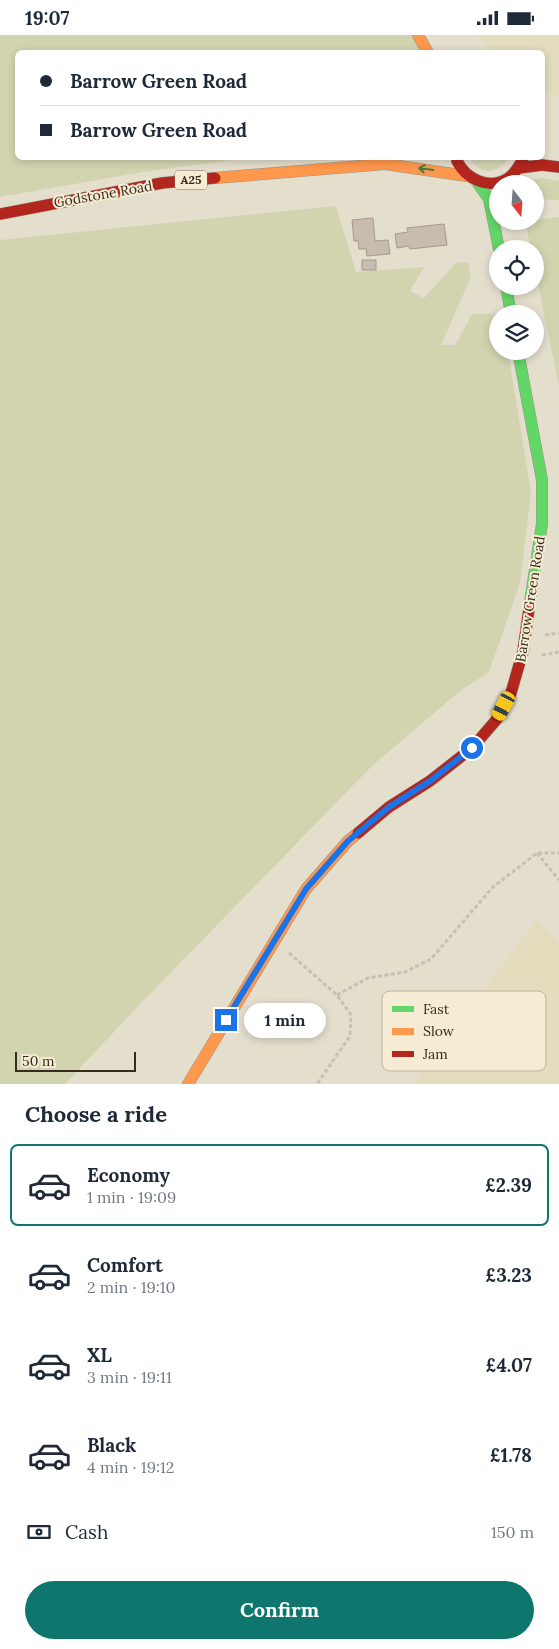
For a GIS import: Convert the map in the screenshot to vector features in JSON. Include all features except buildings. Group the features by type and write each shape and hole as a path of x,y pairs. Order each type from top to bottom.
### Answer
{"street":[{"path":"418,35 426,50"},
{"name":"Godstone Road","path":"385,164 398,160"},
{"path":"457,160 466,176 477,182 489,183"},
{"path":"511,175 521,163 559,167"},
{"name":"Godstone Road","path":"0,214 162,183 275,172 385,164 466,176"},
{"path":"477,182 489,199"},
{"name":"Barrow Green Road","path":"188,1084 306,889 348,841 389,807 430,781 472,748 496,719 511,693 523,651 542,524 542,480 520,360"}],"path":[{"path":"337,995 368,978 405,972 431,959 493,887 537,853 559,853"},
{"path":"537,853 559,881"},
{"path":"274,940 337,995 351,1015 350,1035 317,1084"}],"shaded area":[{"path":"480,35 559,35 559,98 545,92 545,50 490,50"},
{"path":"537,919 559,942 559,1084 414,1084 424,1071 546,1071 546,991 483,991"}],"green space":[{"path":"0,35 414,35 421,50 15,50 15,160 230,160 143,172 0,197"},
{"path":"471,160 507,160 499,168 489,171 479,168"},
{"path":"544,178 559,181 559,200 544,199"},
{"path":"336,206 356,272 424,267 410,291 424,298 457,262 469,263 470,279 441,345 455,345 472,314 489,314 489,360 509,360 531,492 520,583 489,672 460,691 373,765 144,1000 65,1084 0,1084 0,240"},
{"path":"559,217 559,386 544,314 544,305 542,305 540,295 544,295 544,240 529,240 527,230 544,230 544,219"}],"traffic: fast":[{"path":"477,182 489,199 497,240"},
{"path":"508,295 509,305"},
{"path":"520,360 542,480 542,524 529,609"}],"traffic: slow":[{"path":"418,35 426,50"},
{"path":"215,178 385,164 467,176"},
{"path":"188,1084 306,889 348,841 358,833"}],"traffic: jam":[{"path":"457,161 472,178 485,183 492,183 500,182 510,177 522,160"},
{"path":"519,168 542,165 559,167"},
{"path":"0,214 162,183 215,178"},
{"path":"358,833 389,807 430,781 472,748 497,719 511,693 523,651 529,609"}],"route":[{"path":"226,1020 306,889 348,841 389,807 430,781 472,748"}]}
